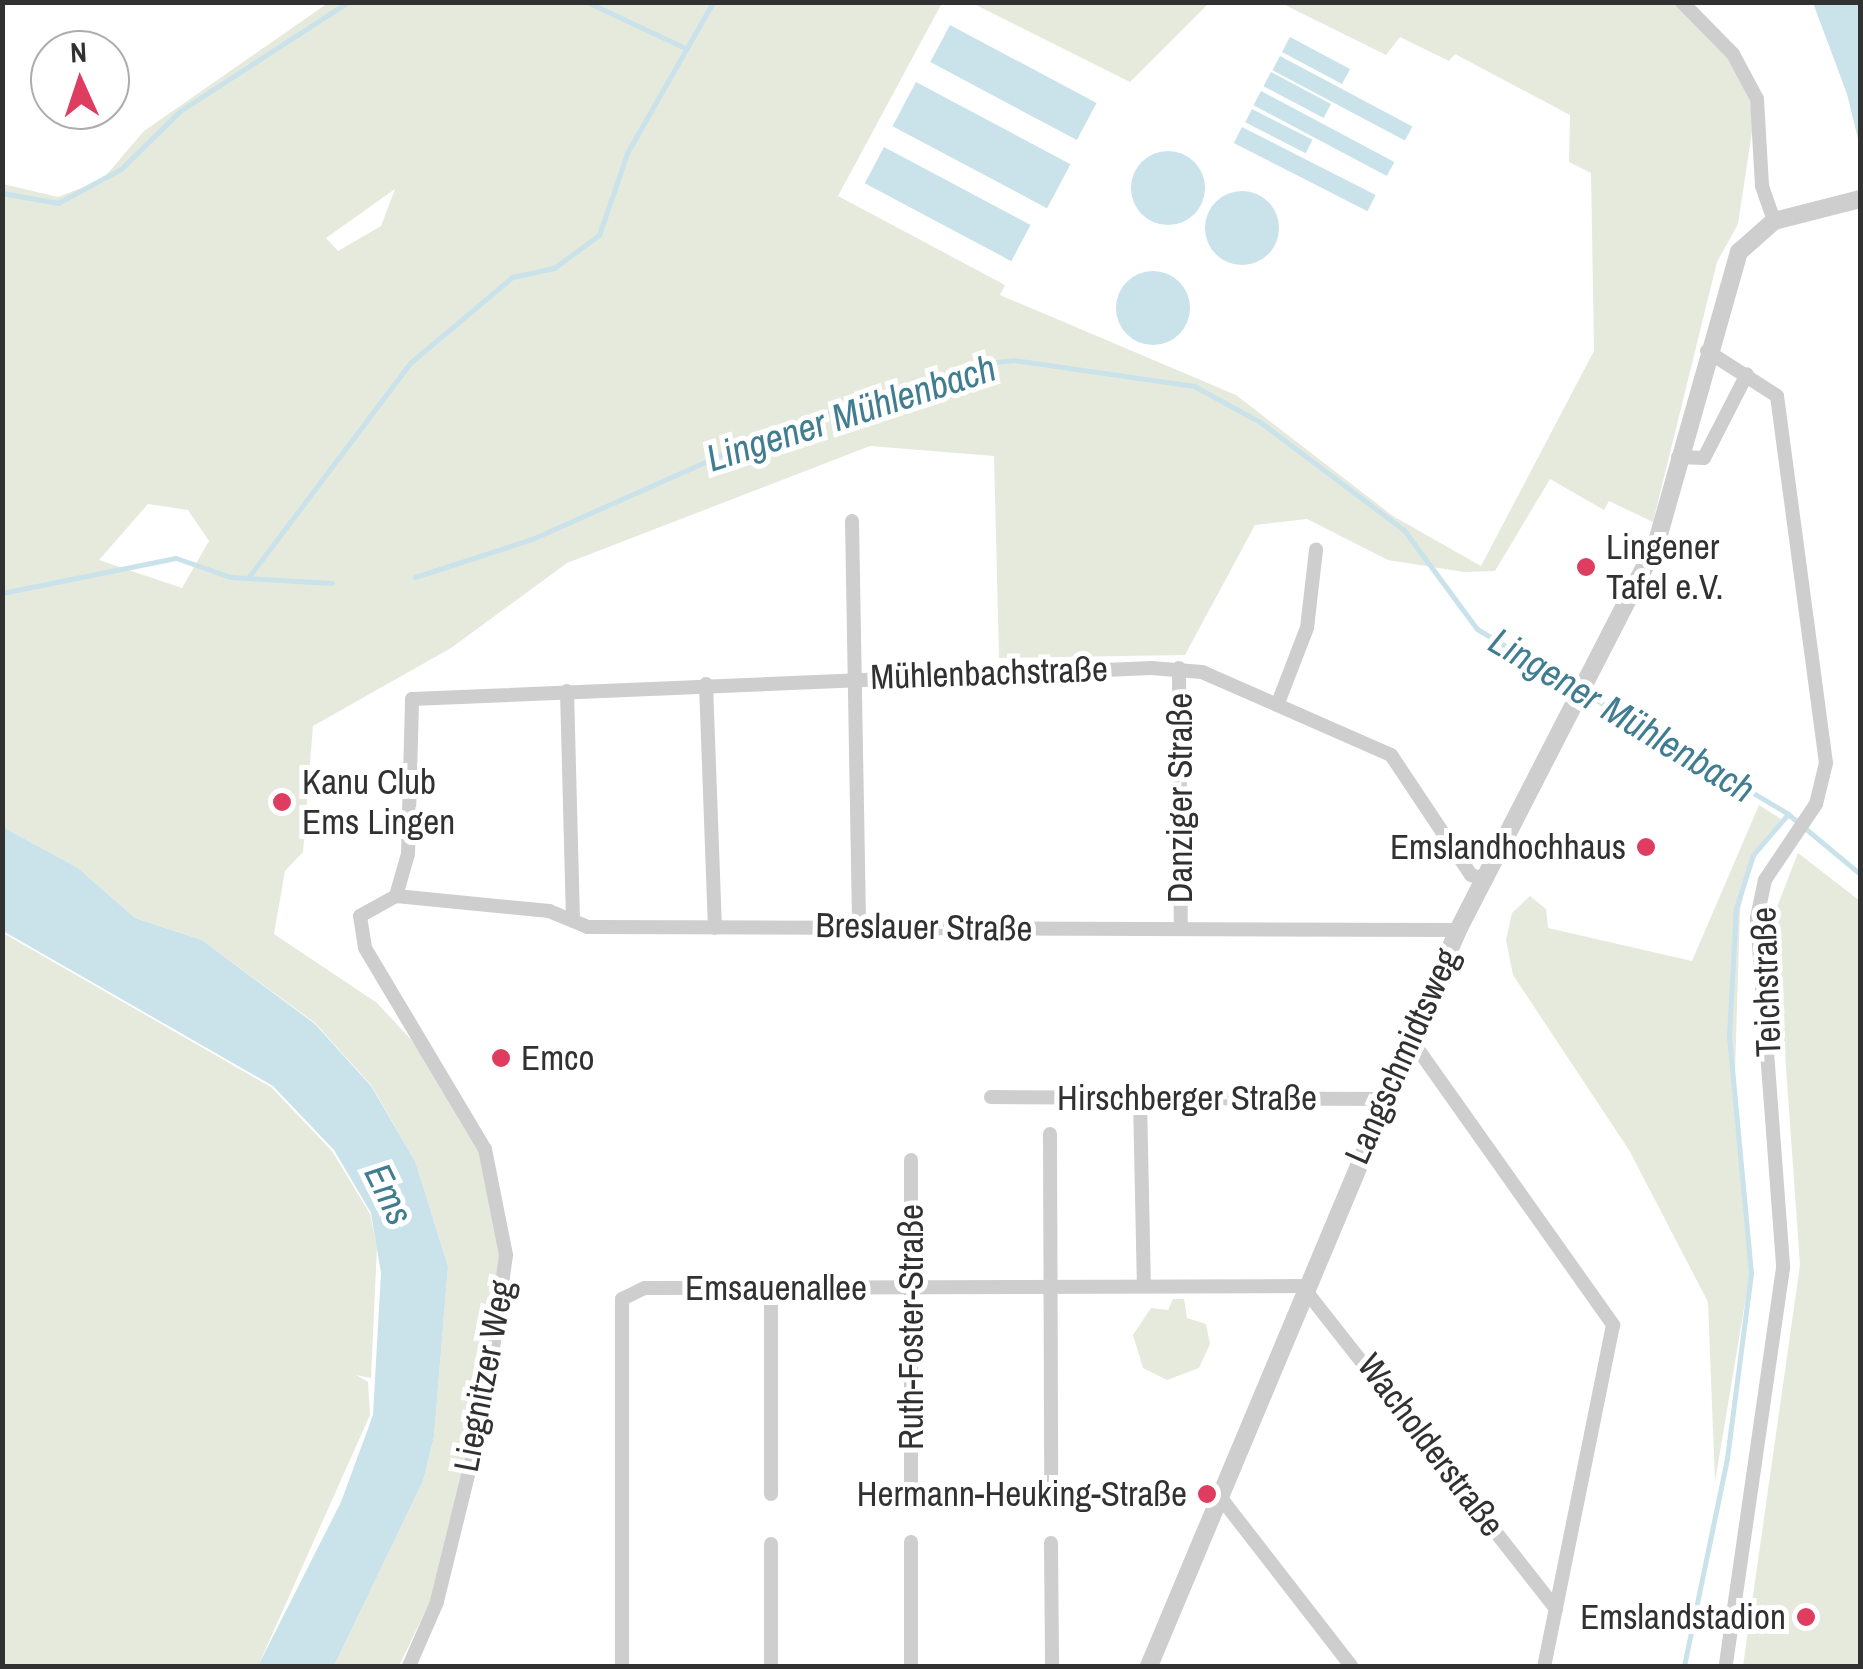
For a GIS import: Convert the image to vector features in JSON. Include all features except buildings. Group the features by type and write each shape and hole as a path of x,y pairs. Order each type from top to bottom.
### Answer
{"street":[{"path":"1682,2 1734,54 1757,99 1762,186 1774,221"},
{"name":"Langschmidtsweg","path":"1149,1666 1216,1491 1302,1286 1458,930 1656,545 1707,352 1739,252 1774,221 1851,201"},
{"name":"Teichstraße","path":"1707,352 1777,396 1824,736 1816,804 1765,880 1756,919 1784,1268 1726,1666"},
{"path":"1678,457 1704,458 1747,374"},
{"path":"852,521 858,924"},
{"path":"1278,704 1308,628 1316,550"},
{"name":"Mühlenbachstraße","path":"396,896 408,854 412,700 706,684 1179,668 1278,704 1391,755 1471,875 1484,878"},
{"name":"Danziger Straße","path":"1179,668 1181,927"},
{"path":"706,684 714,928"},
{"path":"568,691 573,919"},
{"name":"Breslauer Straße","path":"396,896 573,919 588,927 858,924 1458,930"},
{"name":"Liegnitzer Weg","path":"396,896 360,916 365,948 485,1149 506,1256 485,1406 437,1602 409,1666"},
{"path":"1410,1038 1613,1325 1544,1666"},
{"name":"Hirschberger Straße","path":"990,1097 1382,1099"},
{"path":"1140,1099 1144,1284"},
{"path":"1050,1134 1051,1491"},
{"name":"Ruth-Foster-Straße","path":"911,1160 911,1493"},
{"name":"Wacholderstraße","path":"1302,1286 1556,1609"},
{"name":"Emsauenallee","path":"622,1666 622,1299 645,1288 1302,1286"},
{"path":"771,1288 771,1494"},
{"path":"1216,1491 1351,1666"},
{"path":"911,1542 911,1666"},
{"path":"1051,1542 1052,1666"},
{"path":"771,1544 771,1666"}],"shaded area":[{"path":"328,3 942,3 838,196 1005,285 1000,295 1236,395 1393,516 1481,566 1594,351 1591,173 1569,162 1570,115 1455,54 1449,61 1400,37 1386,55 1281,3 1681,3 1747,81 1753,125 1738,224 1717,262 1653,522 1609,501 1604,510 1550,479 1495,571 1464,572 1388,560 1307,519 1255,525 1185,655 999,658 994,456 870,446 567,563 451,648 313,726 303,852 285,871 274,934 377,1003 417,1046 480,1151 501,1256 460,1490 434,1593 399,1666 334,1666 423,1481 434,1437 448,1266 415,1161 371,1085 315,1023 202,940 135,918 78,868 3,827 3,184 58,197 102,180 144,131","holes":["395,189 381,226 338,251 326,238","148,504 188,510 209,541 182,588 99,560"]},
{"path":"972,3 1209,3 1130,82"},
{"path":"1759,805 1781,819 1753,854 1740,910 1734,1106 1750,1273 1715,1482 1708,1302 1629,1150 1513,975 1506,940 1512,913 1530,896 1546,909 1548,928 1692,961"},
{"path":"1798,853 1860,901 1860,1666 1743,1666 1800,1265 1775,912"},
{"path":"3,933 271,1087 332,1151 370,1214 377,1246 371,1378 356,1375 368,1382 370,1415 258,1666 3,1666"},
{"path":"1173,1299 1184,1299 1187,1318 1206,1324 1210,1344 1199,1368 1167,1380 1143,1368 1133,1335 1151,1308 1168,1310"}],"water":[{"path":"1813,3 1860,3 1860,147 1847,94"},
{"path":"950,25 1097,103 1077,140 930,62"},
{"path":"1290,37 1350,69 1342,84 1282,52"},
{"path":"1280,56 1412,126 1405,141 1272,70"},
{"path":"1271,72 1331,104 1324,118 1263,86"},
{"path":"916,82 1071,164 1047,208 893,126"},
{"path":"1261,91 1394,162 1387,176 1253,105"},
{"path":"1252,109 1313,140 1306,153 1245,122"},
{"path":"1242,127 1376,195 1367,211 1234,143"},
{"path":"884,147 1031,225 1011,261 865,183"},
{"path":"1168,151 1194,162 1205,188 1194,214 1168,225 1142,214 1131,188 1142,162"},
{"path":"1242,191 1268,202 1279,228 1268,254 1242,265 1216,254 1205,228 1216,202"},
{"path":"1153,271 1179,282 1190,308 1179,334 1153,345 1127,334 1116,308 1127,282"},
{"name":"Ems","path":"3,827 78,868 135,918 202,940 315,1024 371,1086 415,1161 448,1266 434,1437 423,1481 334,1666 258,1666 341,1502 373,1415 381,1273 371,1213 334,1150 273,1086 3,931"}],"waterway":[{"path":"2,193 58,203 121,169 180,111 348,2"},
{"path":"587,2 683,47"},
{"path":"248,578 410,363 512,277 554,268 599,235 627,153 713,2"},
{"name":"Lingener Mühlenbach","path":"415,577 532,539 786,426 977,364 1014,360 1194,386 1260,422 1404,530 1477,629 1788,814 1860,874"},
{"name":"Lingener Mühlenbach","path":"2,593 176,558 230,577 332,583"},
{"path":"1684,1666 1727,1458 1751,1273 1729,1036 1736,908 1753,855 1788,814"}],"place":[{"name":"Lingener Tafel e.V.","path":"1586,567"},
{"name":"Kanu Club Ems Lingen","path":"282,802"},
{"name":"Emslandhochhaus","path":"1646,847"},
{"name":"Emco","path":"501,1058"},
{"name":"Hermann-Heuking-Straße","path":"1207,1494"},
{"name":"Emslandstadion","path":"1806,1617"}]}
